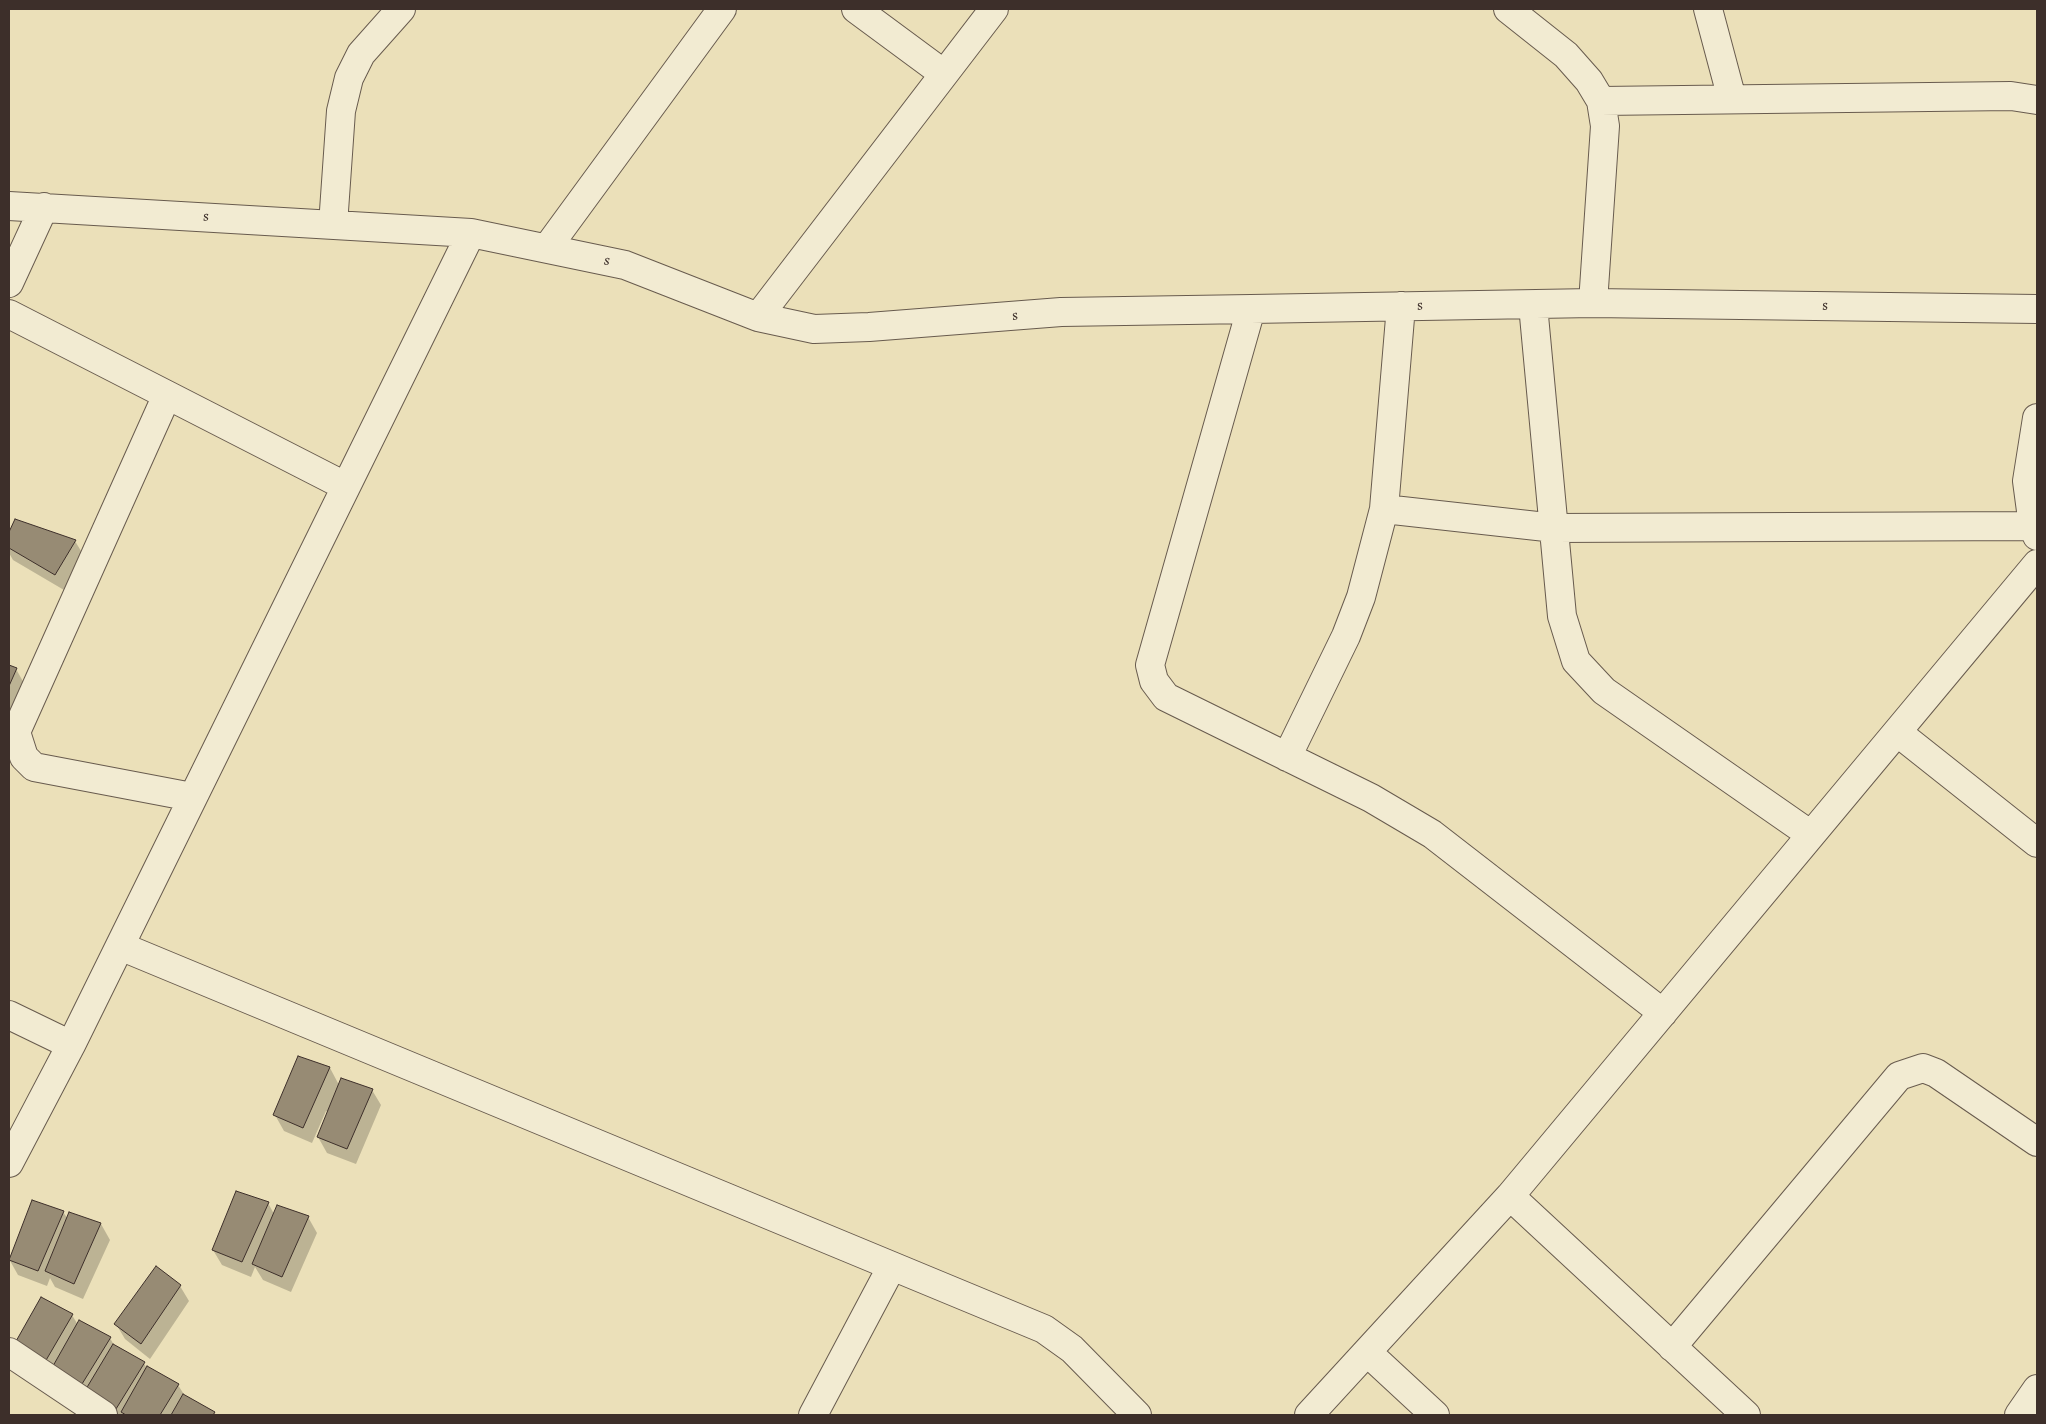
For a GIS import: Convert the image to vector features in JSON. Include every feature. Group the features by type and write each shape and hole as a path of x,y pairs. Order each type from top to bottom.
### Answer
{"street":[{"path":"333,225 341,111 349,78 361,54 401,9"},
{"path":"547,248 722,9"},
{"path":"856,9 944,74"},
{"path":"758,317 994,9"},
{"path":"1508,9 1566,55 1589,81 1601,101 1604,126 1594,303"},
{"path":"1708,9 1732,99"},
{"path":"1601,101 2011,96 2037,100"},
{"name":"s","path":"9,206 471,233 625,265 758,317 814,329 869,327 1061,312 1401,306 1594,303 2037,309"},
{"path":"9,283 44,207"},
{"path":"9,1163 71,1045 471,233"},
{"path":"1533,304 1562,616 1576,661 1604,691 1810,835"},
{"path":"1287,757 1346,636 1361,597 1384,509 1401,306"},
{"path":"1251,309 1150,665 1154,681 1166,697 1371,798 1432,834 1663,1013"},
{"path":"9,314 346,486"},
{"path":"167,395 16,732 24,757 34,766 192,797"},
{"path":"1384,509 1554,528 2035,531 2027,481 2037,418"},
{"path":"1309,1415 1510,1196 2037,564"},
{"path":"1897,732 2037,843"},
{"path":"120,946 1044,1329 1072,1349 1137,1415"},
{"path":"9,1015 71,1045"},
{"path":"1672,1347 1899,1076 1924,1068 1936,1073 2036,1138"},
{"path":"1510,1196 1746,1415"},
{"path":"814,1415 892,1266"},
{"path":"9,1352 102,1415"},
{"path":"1368,1352 1435,1415"},
{"path":"2019,1415 2037,1389"}],"building":[{"path":"15,519 76,540 55,575 9,548 9,532"},
{"path":"9,665 17,668 9,686"},
{"path":"298,1056 330,1067 303,1128 273,1115"},
{"path":"341,1078 373,1089 347,1149 317,1137"},
{"path":"236,1191 269,1202 242,1262 212,1250"},
{"path":"32,1200 64,1211 38,1271 9,1260"},
{"path":"277,1205 309,1216 282,1277 252,1264"},
{"path":"69,1212 101,1223 74,1284 45,1271"},
{"path":"156,1266 181,1285 141,1344 114,1324"},
{"path":"41,1297 73,1314 45,1362 15,1343"},
{"path":"79,1320 111,1337 82,1384 53,1366"},
{"path":"113,1344 145,1362 116,1409 86,1389"},
{"path":"147,1366 179,1384 160,1415 126,1415 121,1412"},
{"path":"183,1394 215,1412 213,1415 171,1415"}]}
